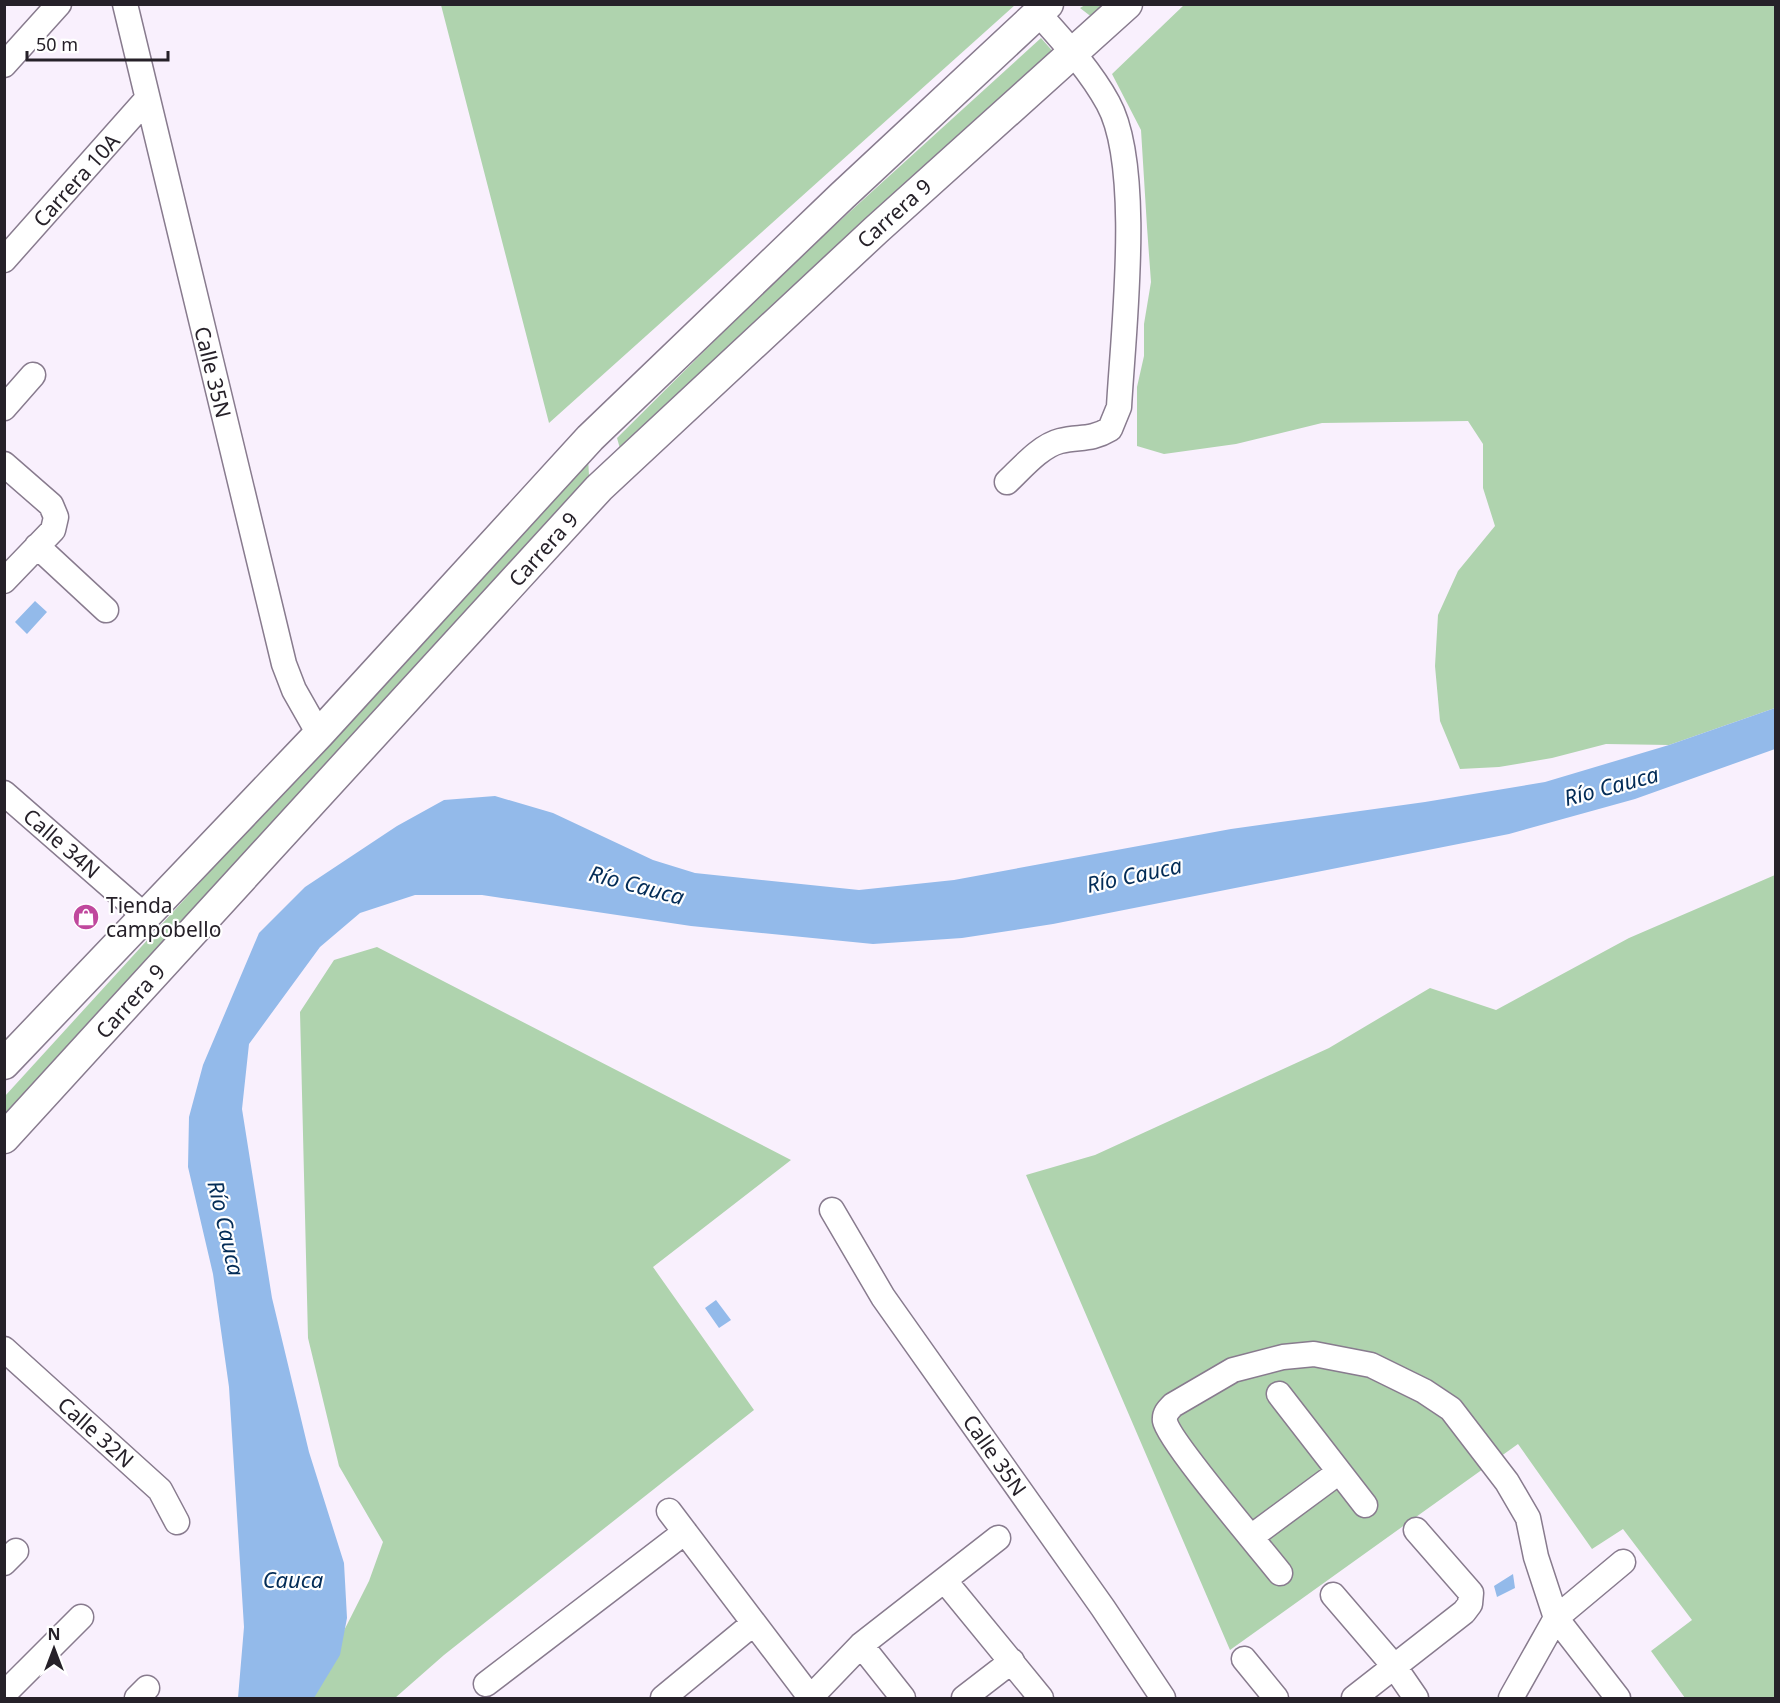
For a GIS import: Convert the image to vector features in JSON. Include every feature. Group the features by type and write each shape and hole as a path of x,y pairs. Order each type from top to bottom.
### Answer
{"main road":[{"name":"Carrera 9","path":"4,1138 599,488 876,230 1127,4"},
{"name":"Carrera 9","path":"4,1064 319,734 590,438 842,196 1043,9"},
{"path":"590,438 600,444 603,454 599,488"}],"street":[{"path":"4,65 59,4"},
{"name":"Calle 35N","path":"124,4 284,664 294,690 319,734"},
{"path":"1007,482 1047,447 1059,441 1086,440 1110,429 1119,407 1126,261 1124,153 1109,104 1043,9"},
{"name":"Carrera 10A","path":"4,260 147,99"},
{"path":"4,408 33,375"},
{"path":"4,464 51,505 56,517 53,530 4,581"},
{"path":"37,546 106,610"},
{"name":"Calle 34N","path":"6,798 146,917"},
{"name":"Calle 35N","path":"832,1210 883,1297 1103,1608 1163,1698"},
{"name":"Calle 32N","path":"4,1349 160,1490 177,1522"},
{"path":"1280,1573 1180,1446 1165,1424 1165,1414 1173,1405 1233,1370 1253,1363 1314,1354 1371,1365 1424,1391 1451,1409 1507,1482 1528,1518 1536,1557 1557,1618 1611,1696"},
{"path":"1279,1394 1365,1505"},
{"path":"1251,1537 1339,1472"},
{"path":"669,1511 810,1698 861,1645 998,1538"},
{"path":"1354,1698 1464,1612 1470,1604 1471,1593 1416,1530"},
{"path":"486,1684 685,1532"},
{"path":"1511,1698 1557,1618 1623,1562"},
{"path":"945,1581 1041,1698"},
{"path":"1333,1596 1394,1666 1416,1698"},
{"path":"9,1694 81,1617"},
{"path":"673,1695 754,1623"},
{"path":"861,1645 903,1698"},
{"path":"1244,1659 1276,1698"},
{"path":"964,1698 1012,1661"}],"green space":[{"path":"441,4 1015,5 549,423"},
{"path":"1085,5 1109,5 1093,18 1080,8"},
{"path":"1184,5 1775,5 1775,708 1669,745 1606,744 1552,758 1499,767 1460,769 1440,721 1435,666 1438,615 1458,571 1495,526 1483,488 1483,444 1468,421 1322,423 1236,444 1164,454 1137,446 1137,387 1144,356 1144,324 1151,282 1141,130 1112,74"},
{"path":"1041,38 1056,55 621,452 617,438 788,268"},
{"path":"588,457 589,476 262,833 156,957 5,1119 5,1096"},
{"path":"1775,875 1775,1698 1685,1698 1651,1651 1692,1620 1623,1529 1592,1549 1518,1444 1230,1650 1026,1175 1095,1155 1329,1048 1430,988 1496,1010 1629,938"},
{"path":"377,947 791,1160 653,1267 754,1410 444,1655 395,1698 310,1698 369,1581 383,1542 339,1466 308,1338 300,1012 334,960"}],"water":[{"path":"35,601 47,612 27,634 15,622"},
{"name":"Cauca","path":"1775,708 1775,749 1635,799 1509,834 1053,924 962,938 873,944 691,926 482,895 415,895 360,913 320,947 249,1044 242,1109 272,1298 309,1452 344,1563 347,1618 340,1655 314,1698 238,1698 244,1627 229,1387 213,1274 188,1167 189,1117 203,1065 259,933 305,887 397,826 444,800 495,796 553,813 653,860 695,873 859,890 954,880 1231,829 1425,802 1545,782 1669,745"},
{"path":"716,1300 731,1320 719,1328 705,1308"},
{"path":"1513,1574 1515,1588 1497,1597 1494,1586"}],"place":[{"name":"Tienda campobello","path":"86,917"}],"water label":[{"name":"Río Cauca","path":"1611,785"},
{"name":"Río Cauca","path":"1134,874"},
{"name":"Río Cauca","path":"637,884"},
{"name":"Río Cauca","path":"227,1228"}]}
